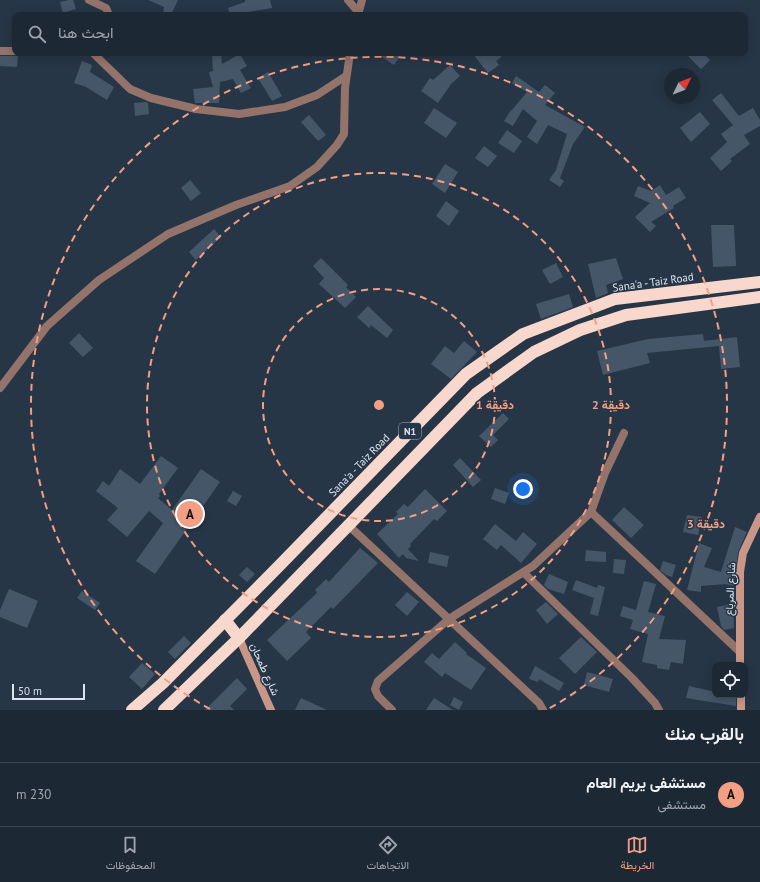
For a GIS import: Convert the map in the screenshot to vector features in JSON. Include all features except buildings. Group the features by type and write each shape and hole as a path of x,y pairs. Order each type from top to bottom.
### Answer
{"highway":[{"name":"Sana'a - Taiz Road","path":"132,710 163,683 466,374 523,334 615,299 760,282"},
{"name":"N1","path":"164,710 239,638 477,392 534,352 580,330 626,315 760,297"},
{"path":"225,620 239,638"}],"street":[{"path":"89,0 106,8 108,12"},
{"path":"348,0 357,12"},
{"path":"359,12 362,0"},
{"path":"0,52 12,51"},
{"path":"96,56 130,89 151,98 196,109 239,114 285,107 317,96 346,76"},
{"path":"0,388 47,326 99,280 168,234 236,204 290,186 317,167 337,145 344,134 346,76 349,56"},
{"path":"392,710 378,696 375,688 378,681 449,619 533,566 591,512 605,472 624,433"},
{"path":"591,512 739,651"},
{"name":"شارع المرباع","path":"740,662 740,572 743,553 760,517"},
{"path":"348,525 539,703 543,710"},
{"path":"524,573 632,678 655,703 659,710"},
{"name":"شارع طمحان","path":"239,638 271,710"},
{"path":"741,698 742,710"}],"place":[{"name":"مستشفى يريم العام","path":"190,514"}]}
